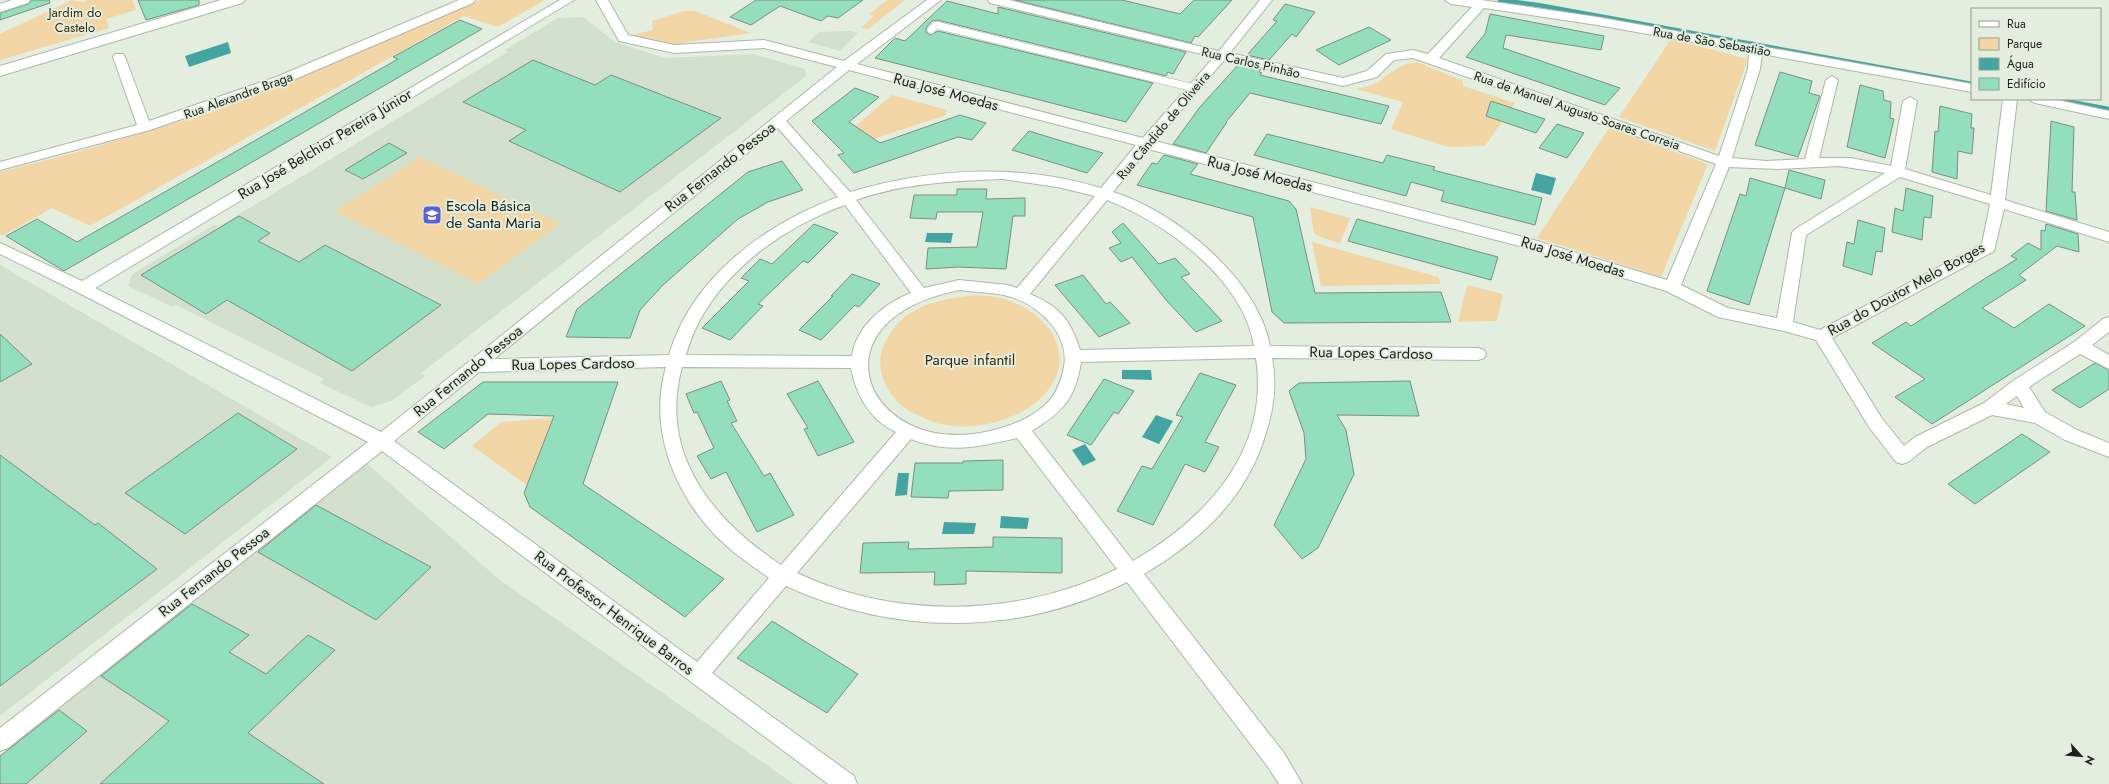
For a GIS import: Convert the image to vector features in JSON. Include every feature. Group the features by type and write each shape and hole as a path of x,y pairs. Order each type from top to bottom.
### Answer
{"main road":[{"path":"0,70 237,0"}],"street":[{"path":"0,8 24,0"},
{"name":"Rua Alexandre Braga","path":"0,166 145,128 282,80 469,0"},
{"name":"Rua José Belchior Pereira Júnior","path":"83,288 568,0"},
{"name":"Rua José Moedas","path":"602,0 623,38 674,49 764,44 1527,243 1672,287 1724,313 1784,325 1822,336"},
{"name":"Rua Fernando Pessoa","path":"0,741 382,441 846,66 935,0"},
{"name":"Rua Carlos Pinhão","path":"994,0 1222,56 1343,82 1372,74 1390,57 1413,54 1431,59"},
{"name":"Rua Cândido de Oliveira","path":"1021,294 1145,144 1222,56 1266,0"},
{"name":"Rua de São Sebastião","path":"1451,0 1597,21 1971,88"},
{"path":"1431,59 1481,4"},
{"path":"1672,287 1724,162 1754,69 1756,49"},
{"path":"119,57 145,128"},
{"name":"Rua de Manuel Augusto Soares Correia","path":"1431,59 1724,162 1766,165 1811,161 1861,163 1998,201 2057,223 2109,237"},
{"path":"1811,161 1832,80"},
{"name":"Rua do Doutor Melo Borges","path":"1822,336 1989,247 1998,201 2010,100"},
{"path":"2040,100 2109,114"},
{"path":"1784,325 1799,233 1897,172 1910,101"},
{"path":"779,121 847,198 920,294"},
{"path":"1002,175 1054,181 1105,194 1142,209 1177,230 1208,254 1234,283 1253,316 1264,352 1267,391 1262,424 1244,470 1216,508 1178,543 1132,572 1077,595 1017,610 954,615 885,609 834,597 782,575 749,554 722,530 700,504 683,477 673,448 668,419 668,390 674,361 688,325 710,292 738,262 770,236 807,215 847,198 898,183 950,176 1002,175"},
{"name":"Rua Professor Henrique Barros","path":"0,248 83,288 382,441 846,784"},
{"path":"980,285 1000,288 1021,294 1037,301 1052,312 1064,325 1071,340 1075,356 1071,378 1067,389 1056,404 1040,418 1020,429 999,437 976,441 952,442 928,438 907,431 889,421 875,408 865,394 861,383 859,362 863,345 872,329 890,311 920,294 939,288 980,285"},
{"path":"1822,336 1875,422 1902,457 1921,442 1990,408 2019,385 2080,346 2109,323"},
{"path":"2080,346 2109,363"},
{"name":"Rua Lopes Cardoso","path":"1075,356 1264,352 1478,354"},
{"name":"Rua Lopes Cardoso","path":"473,366 674,361 859,362"},
{"path":"2019,385 2039,417"},
{"path":"1990,408 2039,417 2071,435 2109,450"},
{"path":"1020,429 1276,760 1291,784"},
{"path":"698,675 782,575 907,431"}],"lane":[{"path":"931,30 936,25 1194,88"}],"shaded area":[{"name":"Escola Básica de Santa Maria","path":"583,17 615,42 665,58 753,54 805,69 806,76 421,373 425,376 391,401 371,407 320,383 324,379 176,305 172,307 128,286 132,274 214,225 218,227 508,52 505,50 558,18"},
{"path":"850,31 858,33 840,51 808,42 819,32"},
{"path":"0,265 332,457 0,716"},
{"path":"364,461 501,581 794,784 0,784 0,756 98,674"}],"green space":[{"name":"Jardim do Castelo","path":"72,0 84,2 88,0 132,0 136,10 106,19 109,28 0,60 0,34"},
{"path":"480,0 545,0 498,27 464,16 90,226 52,208 2,236 0,234 0,172 81,151 212,112 286,84"},
{"path":"888,0 905,0 868,29 861,28 874,16 869,14"},
{"path":"684,11 695,11 751,33 674,44 632,35 653,30 652,21"},
{"path":"1671,39 1748,59 1715,151 1619,117"},
{"path":"1417,62 1463,81 1463,86 1515,103 1485,146 1448,147 1391,129 1403,102 1356,89 1376,83 1400,67"},
{"path":"892,95 947,110 946,115 846,148 851,130"},
{"path":"1609,128 1708,164 1661,277 1537,238"},
{"path":"420,157 560,224 478,284 335,211"},
{"path":"1310,207 1350,218 1340,244 1314,234"},
{"path":"1312,242 1438,277 1441,284 1321,286"},
{"path":"1467,285 1503,294 1497,321 1458,322"},
{"name":"Parque infantil","path":"977,295 1001,298 1020,305 1035,314 1046,325 1055,338 1059,353 1059,367 1053,383 1041,398 1030,407 1018,414 990,424 975,426 946,425 933,422 909,411 900,405 890,392 881,371 880,359 888,336 905,317 915,310 926,305 957,297"},
{"path":"553,418 527,485 472,446 501,422"}],"water":[{"path":"228,42 231,53 189,67 185,56"},
{"path":"1536,173 1556,178 1551,195 1531,190"},
{"path":"927,233 953,233 951,243 925,242"},
{"path":"1122,370 1151,370 1152,380 1122,379"},
{"path":"1156,415 1173,421 1159,444 1142,437"},
{"path":"1085,444 1096,460 1083,466 1072,450"},
{"path":"898,473 909,473 907,495 895,496"},
{"path":"1001,516 1029,518 1027,529 1000,528"},
{"path":"944,522 976,523 974,534 942,534"}],"building":[{"path":"31,0 49,0 50,3 0,20 0,13 28,4"},
{"path":"138,0 199,0 199,5 146,20"},
{"path":"756,0 863,0 838,18 828,16 821,21 780,6 751,25 730,17"},
{"path":"1015,0 1122,0 1180,14 1194,0 1232,0 1198,37 1195,36 1191,43"},
{"path":"947,1 998,14 998,7 1186,52 1173,74 1168,72 1166,76 937,20 932,21 926,28 926,32 930,35 938,31 1153,83 1126,122 875,58 895,38 905,41"},
{"path":"1285,4 1315,12 1296,37 1292,34 1269,60 1247,55 1277,21 1273,20"},
{"path":"1490,14 1604,36 1601,50 1506,35 1503,48 1620,88 1605,105 1466,57 1485,34"},
{"path":"460,20 482,29 64,271 6,236 37,219 77,242 398,59 393,57"},
{"path":"1369,27 1391,40 1339,65 1316,50"},
{"path":"533,60 595,85 611,75 721,118 620,192 509,141 526,130 463,102"},
{"path":"1239,64 1261,69 1259,72 1262,73 1260,75 1389,106 1381,124 1250,93 1226,122 1206,153 1173,144 1200,107"},
{"path":"1780,72 1812,81 1809,93 1820,96 1798,157 1755,145"},
{"path":"1860,85 1883,91 1884,100 1891,102 1890,118 1894,119 1885,158 1847,147"},
{"path":"855,88 879,97 849,122 880,143 960,115 986,123 972,140 958,137 854,173 838,155 844,153 812,121"},
{"path":"1491,101 1545,119 1536,133 1486,116"},
{"path":"1940,106 1972,114 1971,128 1974,128 1972,154 1958,151 1957,179 1932,172 1935,131 1938,132"},
{"path":"2051,121 2074,127 2072,192 2075,192 2077,220 2046,211"},
{"path":"1557,124 1584,133 1567,158 1539,148"},
{"path":"1029,131 1103,153 1087,173 1012,150"},
{"path":"1267,134 1383,163 1387,155 1435,167 1433,170 1542,198 1535,225 1441,201 1444,191 1411,182 1406,196 1254,155"},
{"path":"389,143 407,153 363,179 345,170"},
{"path":"1164,155 1198,164 1190,174 1289,201 1296,209 1315,293 1441,292 1451,322 1284,323 1272,312 1253,217 1137,185 1152,163 1157,164"},
{"path":"782,161 803,190 768,202 738,219 663,285 640,310 630,338 566,337 577,309 748,172"},
{"path":"1789,170 1825,180 1821,199 1785,188"},
{"path":"1750,178 1785,188 1749,305 1707,291 1740,194 1746,196"},
{"path":"1906,188 1933,196 1931,218 1924,217 1922,240 1892,232 1895,208 1903,211"},
{"path":"957,189 987,189 986,199 1025,198 1025,216 1013,216 1006,269 958,267 926,269 928,248 977,247 983,212 937,212 936,219 910,218 914,195 957,195"},
{"path":"239,216 270,233 258,241 299,262 325,245 441,305 352,371 227,300 206,314 141,275"},
{"path":"1357,219 1498,257 1491,280 1348,241"},
{"path":"1858,220 1885,228 1882,252 1876,251 1872,275 1843,266 1847,242 1854,244"},
{"path":"1123,223 1159,264 1175,258 1190,274 1181,277 1222,321 1196,332 1166,300 1132,257 1121,262 1109,248 1121,243 1112,232"},
{"path":"814,224 838,233 808,263 803,261 758,304 763,306 730,340 702,328 749,281 741,278 760,259 772,264"},
{"path":"2046,224 2078,234 2079,252 2057,246 2019,275 2026,280 1982,308 2014,328 2049,304 2085,326 1932,424 1895,397 1925,379 1872,343 1906,322 1911,326 2017,259 2011,256 2028,243 2041,250 2041,230 2045,231"},
{"path":"852,274 880,284 859,307 855,305 821,340 799,330 833,296 831,296"},
{"path":"1083,275 1106,304 1110,302 1130,323 1099,337 1055,285"},
{"path":"0,334 32,364 0,382"},
{"path":"2095,363 2109,370 2109,389 2080,408 2052,390"},
{"path":"1200,373 1236,385 1205,442 1219,447 1205,472 1185,464 1153,525 1117,511 1142,466 1152,469 1183,417 1176,415"},
{"path":"1104,379 1134,391 1118,414 1114,412 1091,445 1067,435"},
{"path":"721,381 730,400 727,401 737,421 731,423 764,476 770,473 794,515 757,532 726,472 711,479 697,456 714,448 697,412 694,413 686,394"},
{"path":"818,381 854,442 818,456 804,429 808,428 787,394"},
{"path":"1410,381 1419,416 1337,415 1346,430 1354,474 1318,548 1302,559 1274,525 1306,459 1304,433 1289,391 1299,383"},
{"path":"483,382 618,382 583,484 724,579 685,617 530,507 524,493 554,416 488,414 444,449 418,432"},
{"path":"238,413 297,449 185,534 125,493"},
{"path":"2022,434 2050,452 1975,504 1948,484"},
{"path":"0,455 95,525 98,523 157,569 0,686"},
{"path":"1003,460 1003,490 949,491 948,498 911,497 915,463 963,463 963,461"},
{"path":"316,505 431,567 376,620 258,552"},
{"path":"993,537 1062,538 1062,573 966,571 966,584 934,585 935,572 860,573 863,543 909,542 908,549 993,547"},
{"path":"192,604 249,635 229,652 266,674 308,635 335,650 248,733 324,784 100,784 169,721 101,676"},
{"path":"772,621 858,674 827,713 737,658"},
{"path":"59,710 87,731 26,784 0,784 0,756"}],"waterway":[{"path":"1500,0 1538,5 1971,84"},
{"path":"2060,100 2109,109"}],"place":[{"name":"Escola Básica de Santa Maria","path":"432,215"}]}
